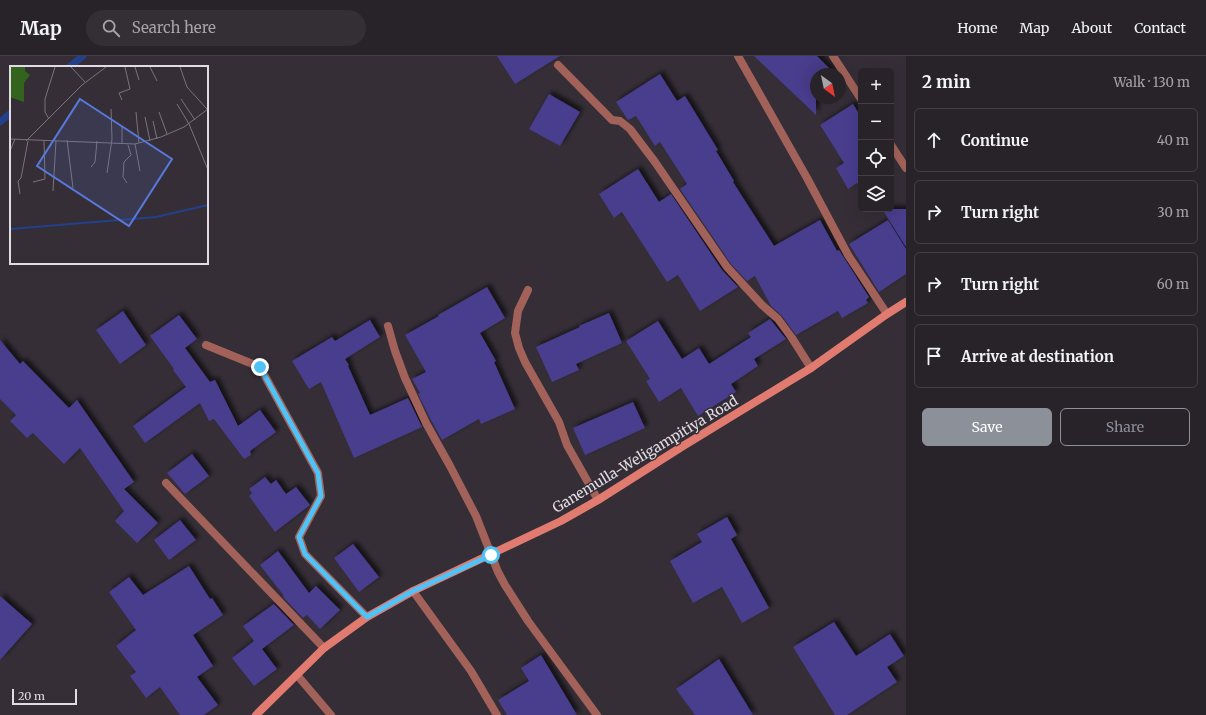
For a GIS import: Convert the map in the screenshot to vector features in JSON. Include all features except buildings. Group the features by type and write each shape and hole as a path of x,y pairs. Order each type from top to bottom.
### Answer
{"street":[{"path":"738,56 807,178 848,255 887,314"},
{"path":"833,56 858,94"},
{"path":"558,65 612,120 620,121 630,129 655,162 727,267 762,305 778,318 811,368"},
{"path":"894,150 906,168"},
{"path":"528,290 518,311 515,333 519,348 525,362 559,422 567,445 598,500"},
{"name":"Ganemulla-Weligampitiya Road","path":"256,715 324,648 367,617 413,591 561,521 598,500 811,368 906,302"},
{"path":"388,326 405,378 426,423 476,516 491,555 502,578 516,603 597,715"},
{"path":"206,345 260,367 318,473 321,496 299,537 305,554 367,617"},
{"path":"166,483 324,648"},
{"path":"413,591 471,671 497,715"},
{"path":"297,675 331,715"}],"waterway":[{"path":"70,66 83,56"},
{"path":"0,122 10,114"}],"route":[{"path":"260,367 318,473 321,496 299,537 305,554 367,617 413,591 491,555"}]}
